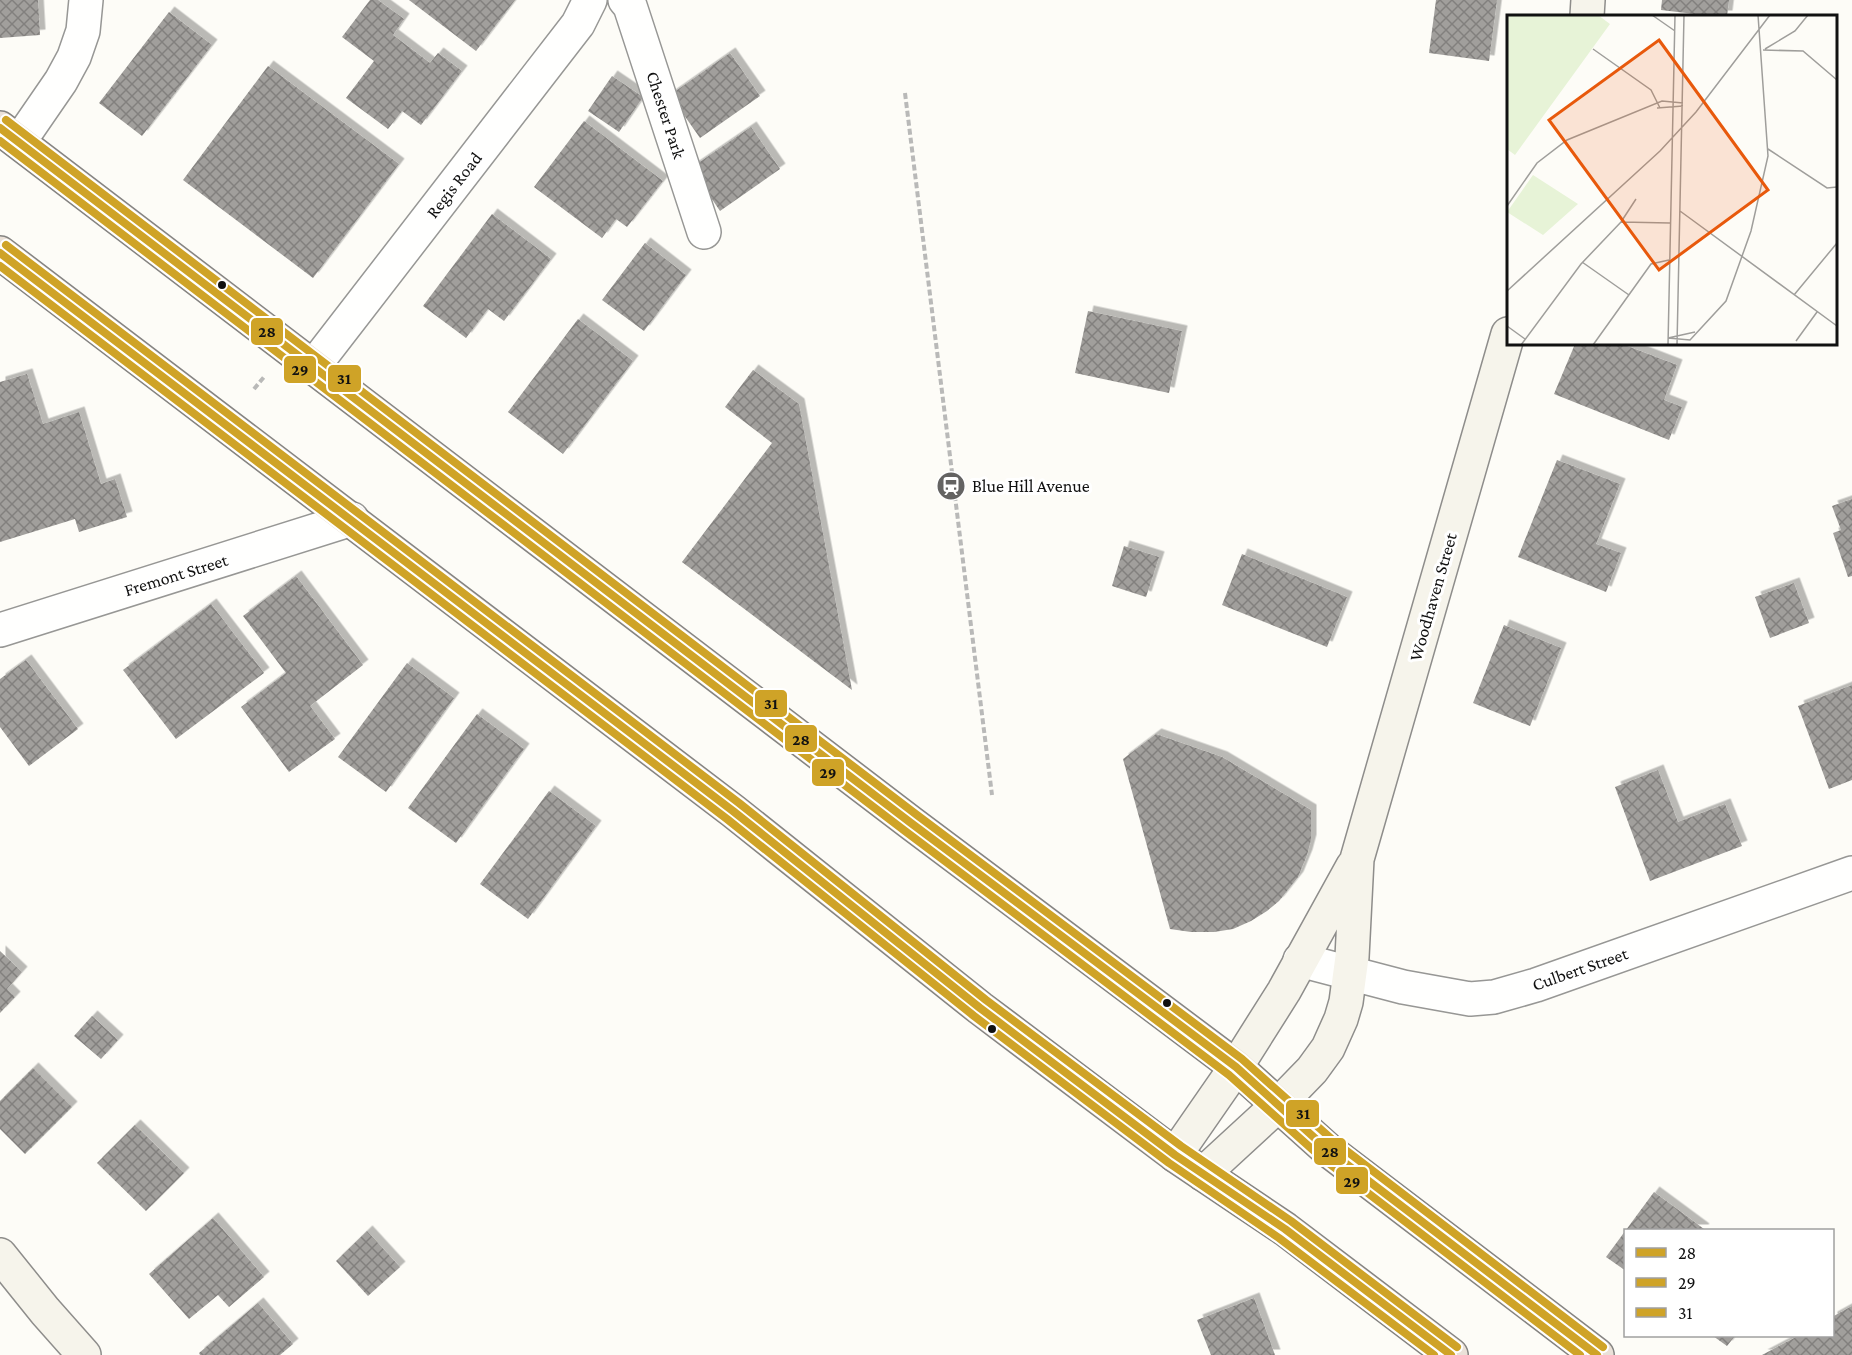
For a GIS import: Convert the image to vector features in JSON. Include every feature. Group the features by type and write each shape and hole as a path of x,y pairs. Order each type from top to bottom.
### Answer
{"highway":[{"path":"9,135 911,823 1236,1067 1328,1150 1597,1355"},
{"path":"0,253 733,811 942,980 1175,1155 1285,1229 1451,1355"}],"street":[{"path":"9,135 61,81 74,57 83,31 86,0"},
{"name":"Regis Road","path":"313,367 578,24 590,0"},
{"name":"Chester Park","path":"625,0 630,6 704,232"},
{"path":"1587,15 1588,0"},
{"name":"Woodhaven Street","path":"1203,1174 1278,1105 1312,1070 1335,1035 1346,1002 1350,973 1357,859 1507,341"},
{"name":"Fremont Street","path":"0,630 352,519"},
{"name":"Woodhaven Street","path":"1175,1155 1236,1067 1284,991 1357,859"},
{"name":"Culbert Street","path":"1300,960 1403,987 1452,997 1470,999 1494,997 1536,985 1852,873"},
{"path":"0,1255 84,1355"}],"path":[{"path":"905,93 992,795"}],"building":[{"path":"0,0 38,0 40,35 0,38"},
{"path":"370,0 378,0 404,19 393,35 430,63 438,53 462,71 421,125 402,111 388,129 346,98 374,61 342,37"},
{"path":"409,0 515,0 476,51"},
{"path":"1436,0 1497,0 1489,61 1429,53"},
{"path":"1662,0 1729,0 1727,15 1703,15 1661,10"},
{"path":"169,12 212,45 142,136 99,103"},
{"path":"730,53 760,96 700,138 670,95"},
{"path":"268,66 399,164 313,278 183,180"},
{"path":"612,76 643,97 619,132 588,111"},
{"path":"584,121 663,181 627,227 616,219 602,238 534,187"},
{"path":"751,127 780,169 720,211 691,168"},
{"path":"492,214 551,259 504,321 488,309 466,338 423,306"},
{"path":"645,243 686,275 644,331 602,300"},
{"path":"1088,311 1182,331 1169,393 1075,373"},
{"path":"578,319 633,361 563,454 508,412"},
{"path":"1575,345 1625,345 1677,365 1664,400 1682,407 1669,440 1554,394"},
{"path":"753,370 799,404 852,690 682,562 772,443 725,407"},
{"path":"27,374 43,424 79,412 101,484 115,479 127,517 79,532 75,519 0,542 0,382"},
{"path":"1557,460 1620,484 1596,544 1621,553 1606,592 1518,557"},
{"path":"1852,499 1852,576 1848,577 1833,533 1841,530 1832,506"},
{"path":"1124,546 1159,557 1146,597 1112,586"},
{"path":"1242,554 1347,597 1327,647 1222,605"},
{"path":"296,576 363,665 310,706 335,739 289,772 241,707 286,673 243,616"},
{"path":"1794,583 1809,623 1770,638 1755,597"},
{"path":"211,604 264,673 176,739 123,670"},
{"path":"1504,625 1561,648 1530,726 1473,703"},
{"path":"26,660 78,729 29,766 0,727 0,679"},
{"path":"407,663 454,698 386,792 338,757"},
{"path":"1852,685 1852,780 1829,789 1798,706"},
{"path":"477,714 524,749 456,843 408,808"},
{"path":"1156,734 1222,757 1311,810 1311,840 1298,877 1279,901 1251,921 1233,929 1214,932 1170,929 1123,759"},
{"path":"1658,770 1678,822 1725,804 1742,846 1650,881 1615,787"},
{"path":"549,791 596,826 528,919 480,884"},
{"path":"0,951 22,972 7,989 15,997 0,1013"},
{"path":"92,1016 118,1040 101,1059 74,1036"},
{"path":"33,1068 72,1107 25,1154 0,1129 0,1101"},
{"path":"135,1125 184,1173 146,1211 97,1163"},
{"path":"1654,1192 1704,1229 1627,1229"},
{"path":"213,1218 264,1277 229,1307 218,1295 189,1319 149,1274"},
{"path":"367,1231 400,1267 368,1296 336,1261"},
{"path":"1624,1233 1624,1270 1606,1257"},
{"path":"1254,1298 1275,1355 1211,1355 1197,1320"},
{"path":"258,1303 293,1344 280,1355 200,1355 199,1353"},
{"path":"1852,1306 1852,1355 1762,1355 1796,1337 1834,1337 1834,1316"},
{"path":"1714,1337 1734,1337 1727,1346"}],"transit line":[{"name":"31","path":"6,120 917,815 1242,1059 1335,1142 1603,1347"},
{"name":"28","path":"0,128 911,823 1236,1067 1328,1150 1597,1355"},
{"name":"29","path":"0,141 1229,1075 1322,1158 1580,1355"},
{"name":"31","path":"6,245 739,803 986,1000 1181,1146 1291,1221 1457,1347"},
{"name":"28","path":"0,253 733,811 980,1008 1175,1155 1285,1229 1451,1355"},
{"name":"29","path":"0,266 727,819 974,1016 1169,1163 1279,1238 1434,1355"}],"place":[{"name":"Blue Hill Avenue","path":"951,486"}]}
